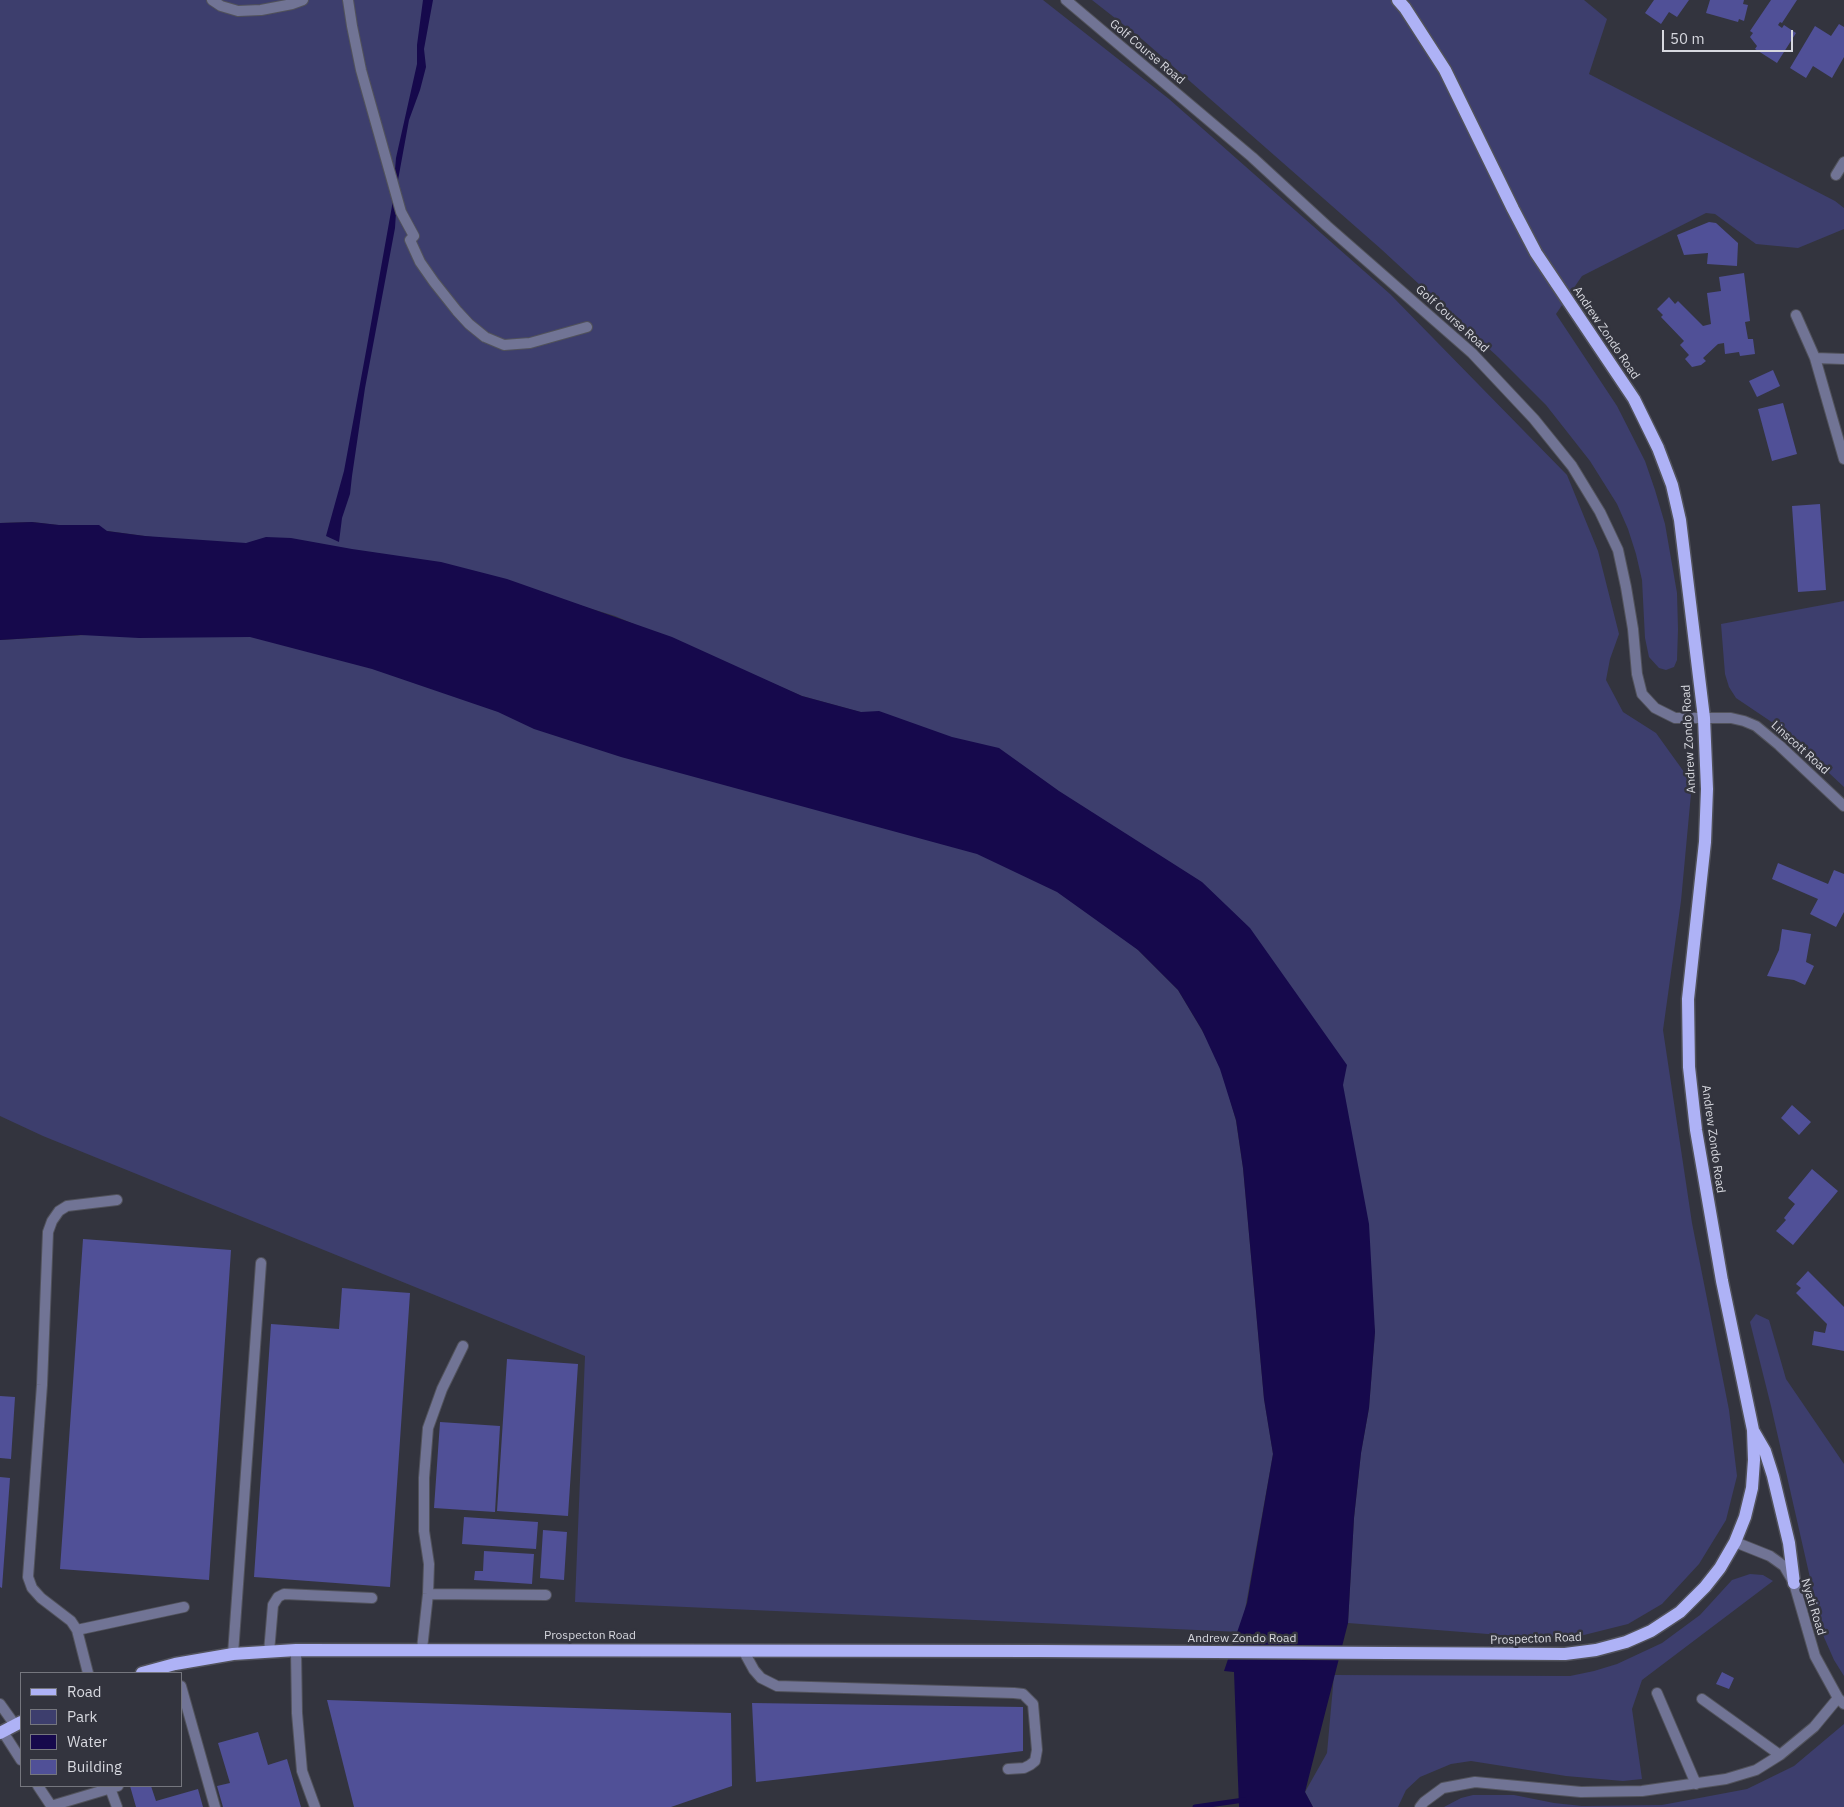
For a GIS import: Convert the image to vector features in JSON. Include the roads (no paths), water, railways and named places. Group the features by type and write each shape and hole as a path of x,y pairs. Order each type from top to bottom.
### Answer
{"main road":[{"name":"Andrew Zondo Road","path":"1398,0 1445,70 1536,252 1634,399 1658,448 1672,486 1680,520 1704,718 1707,789 1705,842 1688,999 1689,1067 1696,1130 1722,1281 1753,1430 1754,1460 1752,1488 1745,1517 1735,1542"},
{"path":"1753,1430 1765,1451 1773,1476 1789,1543 1794,1584"},
{"name":"Prospecton Road","path":"1445,1654 1565,1654 1596,1650 1626,1642 1651,1631 1680,1612 1705,1587 1720,1568 1735,1542"},
{"name":"Prospecton Road","path":"152,1672 177,1669 233,1654 296,1650 1039,1651"},
{"name":"Andrew Zondo Road","path":"1039,1651 1445,1654"},
{"path":"2,1732 18,1724"}],"street":[{"path":"212,0 221,6 238,11 262,10 303,0"},
{"path":"348,0 362,70 401,212 414,236 410,240 434,282 469,324 485,336 504,345 530,343 587,327"},
{"name":"Golf Course Road","path":"1066,0 1252,157 1327,226 1472,353 1534,418 1572,466 1600,512 1618,550 1633,629 1635,663 1642,694 1656,708 1675,718 1704,718"},
{"path":"1836,175 1844,162"},
{"path":"1796,314 1815,358 1844,459"},
{"path":"1815,358 1844,359"},
{"name":"Linscott Road","path":"1704,718 1731,718 1756,726 1844,806"},
{"path":"88,1672 77,1630 71,1621 41,1598 32,1588 28,1577 42,1385 48,1232 52,1220 59,1211 67,1206 117,1200"},
{"path":"233,1654 261,1263"},
{"path":"422,1649 429,1564 424,1531 424,1478 428,1428 442,1388 463,1346"},
{"name":"Nyati Road","path":"1735,1542 1770,1556 1784,1566 1794,1584 1815,1656 1841,1701"},
{"path":"268,1652 273,1605 278,1597 284,1594 372,1598"},
{"path":"428,1594 546,1595"},
{"path":"77,1630 184,1607"},
{"path":"296,1650 296,1713 302,1771 315,1807"},
{"path":"744,1650 754,1670 761,1678 777,1686 1023,1694 1033,1704 1037,1750 1035,1761 1024,1768 1008,1769"},
{"path":"182,1690 215,1807"},
{"path":"1657,1693 1696,1784"},
{"path":"1702,1699 1780,1756"},
{"path":"1420,1807 1443,1788 1476,1782 1581,1792 1642,1791 1726,1779 1756,1770 1780,1756 1841,1701"},
{"path":"0,1704 18,1724"},
{"path":"2,1732 20,1759"},
{"path":"39,1787 51,1806 114,1787 117,1807"}],"water":[{"path":"423,0 433,0 424,49 426,67 409,120 398,180 395,228 365,388 350,494 342,518 339,542 326,536 344,471 367,346 392,206 396,158 417,64 417,45"},
{"path":"32,522 59,525 99,525 107,531 145,536 246,543 266,537 291,538 441,562 507,579 672,637 802,696 861,712 879,711 952,737 999,748 1059,791 1202,882 1250,928 1347,1065 1343,1085 1369,1224 1375,1332 1369,1408 1361,1453 1354,1518 1348,1623 1305,1792 1313,1807 1239,1807 1234,1672 1224,1671 1247,1603 1273,1454 1264,1399 1243,1168 1236,1120 1220,1069 1202,1030 1178,990 1138,950 1057,892 977,854 621,757 534,729 498,712 372,669 250,637 139,638 81,635 0,640 0,523"}],"waterway":[{"path":"1195,1807 1244,1800"}]}
